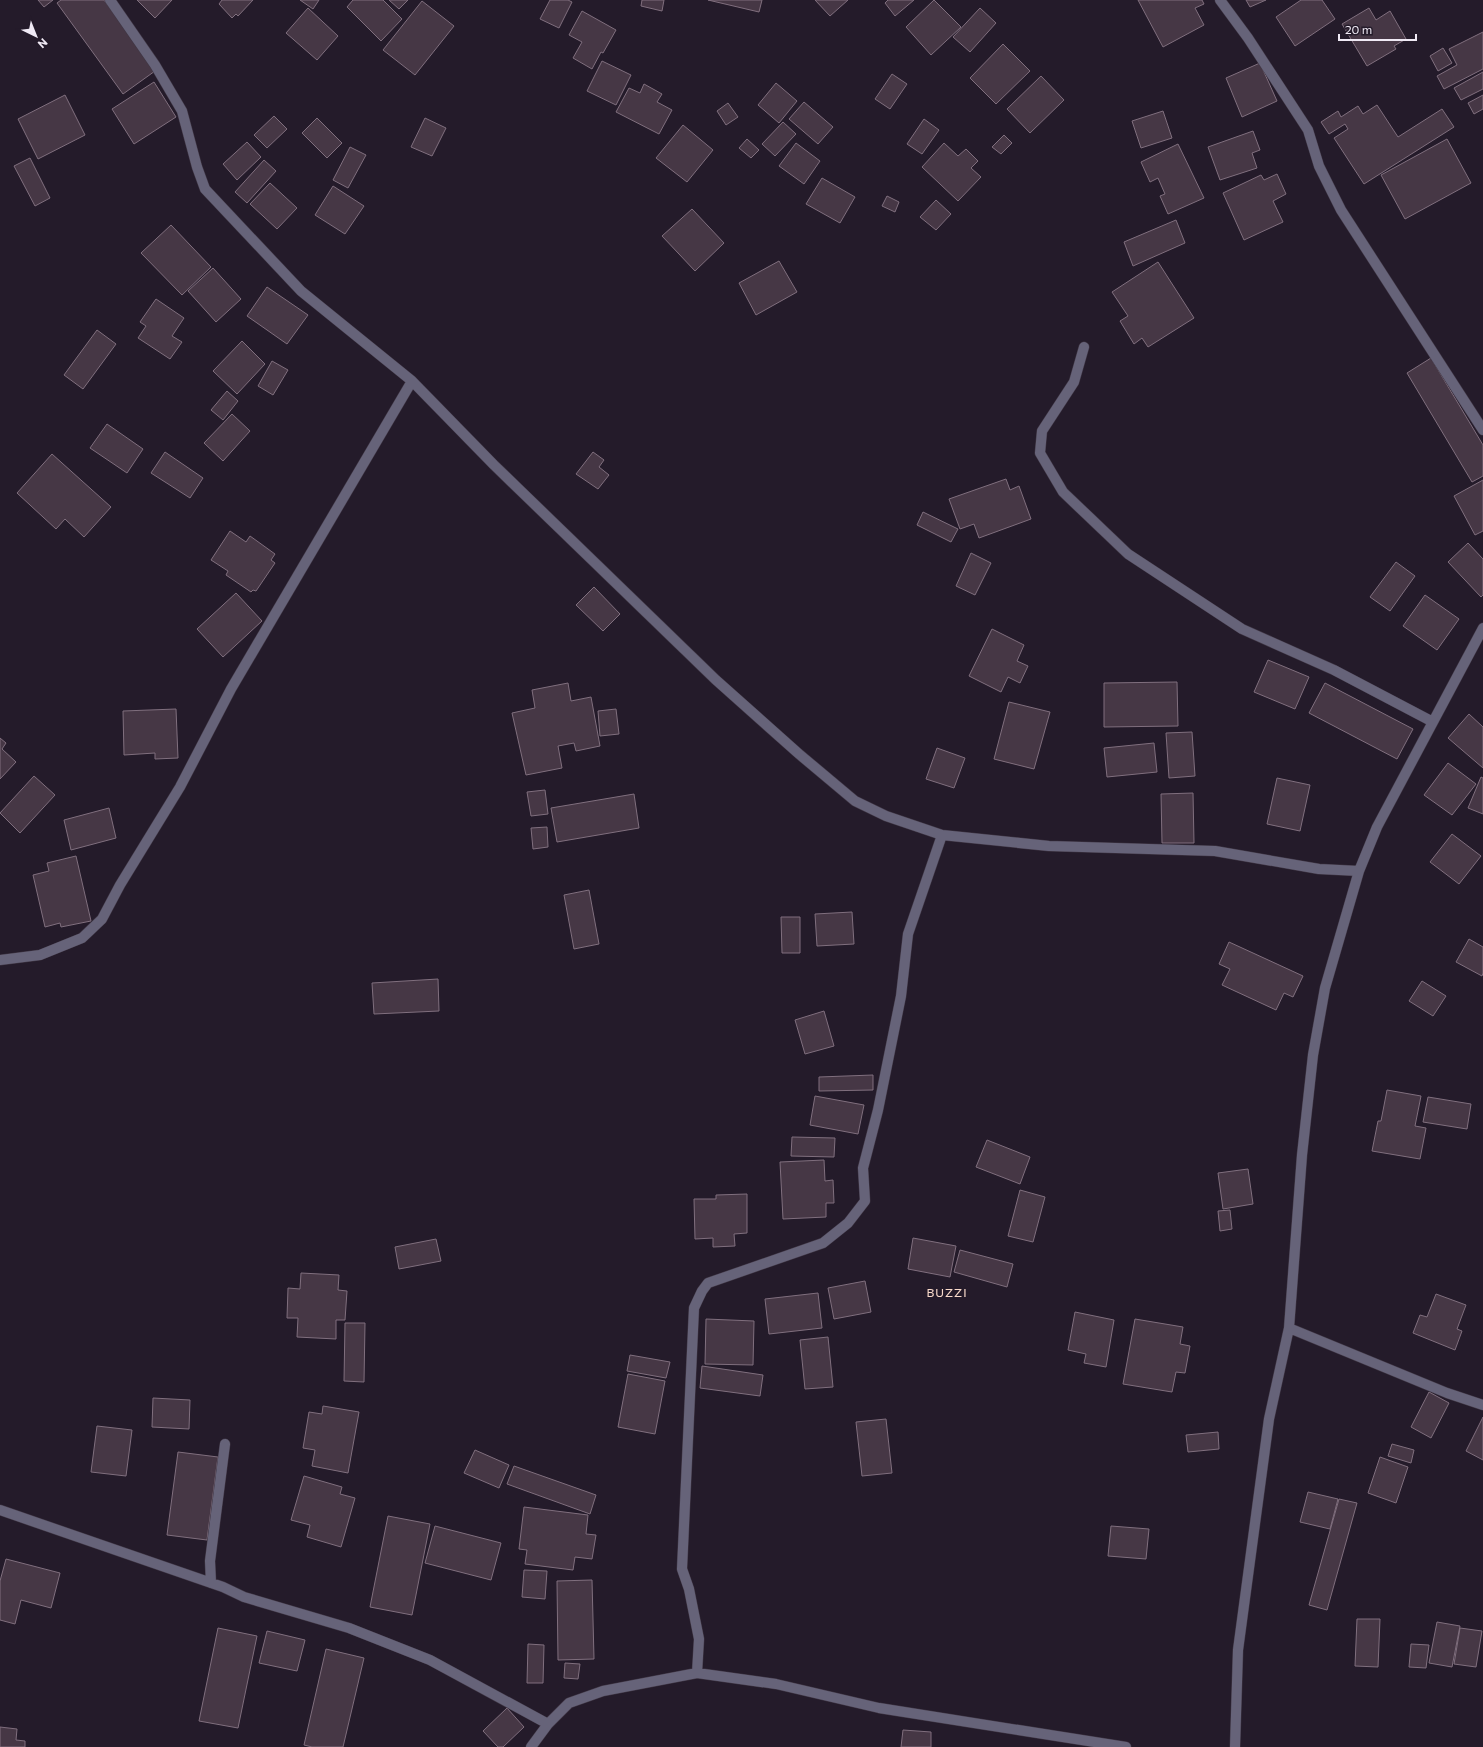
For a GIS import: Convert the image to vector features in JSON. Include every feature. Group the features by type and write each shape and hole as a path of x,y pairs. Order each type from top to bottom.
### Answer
{"street":[{"path":"110,0 155,65 182,112 197,167 205,189 301,291 412,381 494,465 716,680 799,754 855,801 886,816 942,835 1049,846 1215,852 1319,869 1359,872"},
{"path":"1220,0 1248,38 1308,130 1320,166 1341,210 1483,430"},
{"path":"1084,347 1074,382 1042,431 1040,453 1063,492 1128,554 1242,629 1334,670 1433,722"},
{"path":"0,960 40,955 82,938 102,919 120,885 180,787 231,689 412,381"},
{"path":"1235,1747 1238,1650 1269,1419 1289,1328 1302,1155 1313,1054 1325,988 1359,872 1377,827 1483,628"},
{"path":"697,1673 699,1640 689,1589 682,1569 694,1308 702,1291 708,1284 823,1243 848,1223 865,1201 863,1168 878,1110 901,996 908,934 942,835"},
{"path":"1289,1328 1420,1382 1483,1405"},
{"path":"210,1583 210,1561 225,1444"},
{"path":"0,1510 210,1583 244,1597 349,1628 430,1660 548,1724"},
{"path":"531,1747 548,1724 569,1704 604,1691 697,1673 776,1684 879,1708 1126,1747"}],"building":[{"path":"38,0 53,0 44,7"},
{"path":"61,0 104,0 155,71 123,94 57,3"},
{"path":"137,0 172,0 155,18"},
{"path":"222,0 253,0 238,16 236,14 232,18 219,4"},
{"path":"300,0 319,0 313,9"},
{"path":"353,0 383,0 402,19 381,41 347,7"},
{"path":"389,0 408,0 399,9"},
{"path":"550,0 568,0 572,2 559,28 540,19"},
{"path":"642,0 664,0 662,11 641,6"},
{"path":"708,0 762,0 759,12"},
{"path":"815,0 848,0 830,16"},
{"path":"888,0 914,0 895,16 885,3"},
{"path":"934,0 961,27 931,55 906,27"},
{"path":"1138,0 1202,0 1204,4 1195,8 1204,25 1163,47"},
{"path":"1246,0 1266,0 1250,7"},
{"path":"1301,0 1322,0 1335,19 1295,46 1276,17"},
{"path":"422,1 454,26 415,75 383,50"},
{"path":"308,8 338,36 317,60 286,33"},
{"path":"980,8 996,23 970,52 953,37"},
{"path":"1369,8 1376,20 1390,11 1406,39 1394,46 1396,49 1367,66 1342,24"},
{"path":"582,11 616,30 603,53 601,52 592,69 573,58 582,42 569,35"},
{"path":"1483,32 1483,69 1444,89 1437,76 1457,65 1449,49"},
{"path":"1003,44 1030,71 996,104 970,78"},
{"path":"1443,48 1452,63 1438,71 1430,56"},
{"path":"602,61 631,75 616,105 587,91"},
{"path":"1260,63 1277,101 1242,117 1226,78"},
{"path":"1483,72 1483,89 1461,100 1454,88"},
{"path":"892,74 907,84 890,109 875,99"},
{"path":"1041,76 1064,100 1030,133 1007,109"},
{"path":"154,82 176,117 134,144 112,109"},
{"path":"776,83 797,101 779,123 758,105"},
{"path":"644,84 662,94 657,102 672,110 659,134 616,112 629,88 640,93"},
{"path":"65,95 85,135 38,159 18,119"},
{"path":"1483,95 1483,109 1474,114 1468,103"},
{"path":"804,102 833,127 818,144 789,119"},
{"path":"728,103 738,117 726,125 717,111"},
{"path":"1377,105 1398,137 1442,109 1454,127 1364,184 1334,138 1348,129 1345,124 1329,134 1321,122 1338,111 1341,117 1358,106 1363,114"},
{"path":"1163,111 1172,138 1141,148 1132,121"},
{"path":"274,116 287,129 267,148 254,135"},
{"path":"317,118 342,143 327,158 302,133"},
{"path":"425,118 446,128 432,156 411,147"},
{"path":"924,119 939,130 922,154 907,144"},
{"path":"783,122 796,134 775,156 762,144"},
{"path":"683,125 713,150 687,182 656,158"},
{"path":"1253,131 1260,150 1252,153 1257,168 1220,180 1208,147"},
{"path":"1004,135 1012,143 1001,154 992,147"},
{"path":"747,139 759,150 751,158 739,148"},
{"path":"1447,139 1471,183 1405,219 1381,175"},
{"path":"247,142 261,157 237,180 223,164"},
{"path":"796,143 820,161 804,184 779,166"},
{"path":"944,143 958,156 966,149 978,161 971,168 981,177 958,201 922,167"},
{"path":"1178,144 1204,198 1168,214 1160,196 1165,194 1158,178 1150,182 1141,162"},
{"path":"350,147 366,155 348,188 333,180"},
{"path":"30,158 50,198 35,206 14,166"},
{"path":"264,160 276,171 247,203 235,192"},
{"path":"1277,174 1286,194 1273,201 1283,222 1244,240 1223,193 1261,175 1264,180"},
{"path":"822,178 855,197 840,223 806,204"},
{"path":"270,183 297,208 277,229 250,204"},
{"path":"333,186 364,206 345,234 315,215"},
{"path":"887,196 899,202 895,212 882,206"},
{"path":"936,200 951,214 936,230 920,217"},
{"path":"692,209 724,243 695,271 662,236"},
{"path":"1176,220 1185,243 1133,266 1124,242"},
{"path":"171,225 211,267 182,295 141,253"},
{"path":"779,261 797,292 756,315 739,283"},
{"path":"1158,262 1194,318 1148,347 1142,338 1134,344 1120,321 1128,316 1112,292"},
{"path":"213,268 241,299 216,322 188,291"},
{"path":"267,287 308,315 287,344 247,316"},
{"path":"156,299 184,318 172,336 182,342 170,359 138,338 146,326 140,322"},
{"path":"97,330 116,344 83,389 64,375"},
{"path":"242,341 265,364 237,394 213,371"},
{"path":"1431,358 1483,445 1483,476 1472,482 1407,373"},
{"path":"272,361 288,370 273,395 258,386"},
{"path":"227,391 238,401 223,420 211,410"},
{"path":"232,414 250,431 223,461 204,443"},
{"path":"107,424 143,449 127,473 90,448"},
{"path":"165,452 203,478 190,498 151,473"},
{"path":"593,452 604,460 599,467 609,475 598,489 576,474"},
{"path":"52,454 111,507 84,537 65,519 56,529 17,493"},
{"path":"1006,479 1010,490 1019,486 1031,519 979,538 974,524 960,529 949,499"},
{"path":"1483,480 1483,531 1475,535 1454,496"},
{"path":"923,512 958,529 951,542 917,525"},
{"path":"230,531 246,542 250,536 275,554 271,560 275,563 256,591 253,590 251,592 226,575 228,571 211,560"},
{"path":"1468,543 1483,559 1483,595 1481,597 1448,562"},
{"path":"971,553 991,563 975,595 956,586"},
{"path":"1396,562 1415,576 1390,611 1370,597"},
{"path":"594,587 620,614 603,631 576,605"},
{"path":"236,593 262,621 223,657 197,629"},
{"path":"1425,595 1459,619 1437,650 1403,626"},
{"path":"992,629 1024,645 1017,661 1028,666 1020,683 1008,677 1001,692 969,676"},
{"path":"1268,660 1309,677 1295,709 1254,692"},
{"path":"1177,682 1178,726 1104,727 1104,683"},
{"path":"568,683 571,701 591,697 600,746 576,751 574,743 558,746 562,768 526,775 512,713 535,708 532,690"},
{"path":"1325,683 1413,729 1397,759 1309,713"},
{"path":"1009,702 1050,712 1034,769 994,759"},
{"path":"176,709 178,758 155,759 155,753 124,755 123,711"},
{"path":"616,709 619,734 600,736 598,711"},
{"path":"1469,714 1483,727 1483,768 1448,738"},
{"path":"1192,732 1195,776 1169,778 1166,733"},
{"path":"0,738 6,743 2,749 16,762 0,779"},
{"path":"1154,743 1157,772 1107,777 1104,748"},
{"path":"937,748 965,758 954,788 926,779"},
{"path":"1448,763 1476,784 1452,815 1424,795"},
{"path":"34,776 55,795 20,833 0,813"},
{"path":"1481,777 1483,778 1483,814 1468,808"},
{"path":"1277,778 1310,785 1300,831 1267,824"},
{"path":"545,790 548,814 531,816 527,792"},
{"path":"1193,793 1194,843 1162,843 1161,794"},
{"path":"634,794 639,828 557,842 551,808"},
{"path":"109,808 116,838 71,850 64,820"},
{"path":"547,827 548,847 533,849 531,828"},
{"path":"1452,834 1481,856 1459,884 1430,862"},
{"path":"76,856 91,921 61,927 60,923 45,927 33,875 49,871 47,863"},
{"path":"589,890 599,944 574,949 564,895"},
{"path":"852,912 854,944 817,946 815,914"},
{"path":"781,917 800,917 800,953 782,953"},
{"path":"1469,939 1483,947 1482,976 1456,962"},
{"path":"1229,942 1303,976 1293,997 1284,993 1276,1010 1222,985 1230,969 1219,964"},
{"path":"438,979 439,1011 374,1014 372,983"},
{"path":"1422,981 1446,996 1433,1016 1409,1001"},
{"path":"824,1011 834,1046 805,1054 795,1020"},
{"path":"873,1075 873,1090 819,1091 819,1077"},
{"path":"1387,1090 1421,1096 1415,1126 1426,1128 1420,1159 1372,1151 1378,1121 1381,1121"},
{"path":"815,1096 864,1105 858,1134 810,1125"},
{"path":"1428,1097 1471,1104 1467,1129 1423,1122"},
{"path":"792,1137 835,1138 834,1157 791,1156"},
{"path":"987,1140 1030,1157 1020,1184 976,1167"},
{"path":"824,1160 825,1181 833,1180 834,1203 826,1203 826,1217 783,1219 780,1162"},
{"path":"1248,1169 1253,1204 1223,1209 1218,1173"},
{"path":"1020,1190 1045,1197 1033,1242 1008,1236"},
{"path":"747,1194 747,1233 734,1234 735,1246 713,1247 713,1238 695,1239 694,1199 716,1199 716,1195"},
{"path":"1230,1210 1232,1229 1220,1231 1218,1211"},
{"path":"913,1238 956,1246 950,1277 908,1269"},
{"path":"436,1239 441,1261 399,1269 395,1247"},
{"path":"960,1250 1013,1264 1007,1287 954,1272"},
{"path":"301,1273 339,1275 338,1290 347,1291 345,1320 336,1320 336,1339 297,1337 298,1318 287,1318 288,1288 300,1289"},
{"path":"865,1281 871,1312 834,1319 828,1288"},
{"path":"818,1293 822,1328 769,1334 765,1299"},
{"path":"1436,1294 1466,1305 1457,1329 1462,1331 1455,1350 1413,1333 1420,1315 1427,1317"},
{"path":"1075,1312 1114,1320 1106,1367 1084,1363 1086,1354 1068,1350"},
{"path":"706,1319 754,1321 753,1365 705,1364"},
{"path":"1135,1319 1183,1327 1180,1344 1190,1346 1185,1373 1176,1372 1172,1392 1123,1384"},
{"path":"345,1323 365,1323 364,1382 344,1381"},
{"path":"828,1337 833,1387 805,1389 800,1340"},
{"path":"630,1355 670,1362 666,1378 627,1371"},
{"path":"702,1366 763,1375 760,1396 700,1388"},
{"path":"628,1374 665,1381 655,1434 618,1427"},
{"path":"1429,1392 1449,1403 1431,1438 1411,1427"},
{"path":"153,1398 190,1400 189,1429 152,1427"},
{"path":"323,1406 359,1412 348,1473 312,1466 315,1450 303,1448 309,1412 322,1414"},
{"path":"1483,1417 1483,1460 1466,1451"},
{"path":"886,1419 892,1473 862,1476 856,1422"},
{"path":"97,1426 132,1430 126,1476 91,1472"},
{"path":"1218,1432 1219,1449 1188,1452 1186,1435"},
{"path":"1392,1444 1414,1450 1411,1463 1388,1456"},
{"path":"475,1450 509,1465 499,1488 464,1473"},
{"path":"178,1452 218,1457 207,1540 167,1535"},
{"path":"1380,1457 1408,1467 1396,1503 1368,1493"},
{"path":"514,1466 596,1495 590,1514 507,1484"},
{"path":"304,1476 342,1487 340,1494 355,1498 341,1547 307,1537 310,1525 291,1520"},
{"path":"1308,1492 1338,1499 1330,1529 1300,1522"},
{"path":"1339,1499 1357,1503 1327,1610 1309,1605"},
{"path":"524,1507 588,1515 586,1534 596,1535 592,1559 575,1557 573,1570 525,1564 527,1550 519,1549"},
{"path":"388,1516 430,1524 412,1615 370,1607"},
{"path":"435,1526 501,1543 491,1580 425,1563"},
{"path":"1111,1526 1149,1529 1146,1559 1108,1556"},
{"path":"6,1559 60,1573 51,1608 21,1600 15,1624 0,1620 0,1581"},
{"path":"524,1570 547,1571 545,1599 522,1597"},
{"path":"592,1580 594,1659 558,1660 557,1581"},
{"path":"1357,1619 1380,1619 1378,1667 1355,1666"},
{"path":"1437,1622 1460,1626 1452,1667 1429,1663"},
{"path":"218,1628 257,1636 238,1728 199,1721"},
{"path":"1460,1628 1482,1631 1476,1667 1454,1664"},
{"path":"267,1631 305,1640 297,1671 259,1663"},
{"path":"528,1644 544,1645 543,1683 527,1683"},
{"path":"1411,1644 1429,1645 1426,1668 1409,1667"},
{"path":"326,1649 364,1658 343,1747 312,1747 304,1745"},
{"path":"565,1663 580,1664 578,1679 564,1678"},
{"path":"507,1708 524,1727 503,1747 498,1747 483,1731"},
{"path":"0,1727 17,1729 16,1740 25,1741 25,1747 0,1747"},
{"path":"903,1730 931,1732 931,1747 901,1747"}],"district":[{"name":"BUZZI","path":"947,1293"}]}
